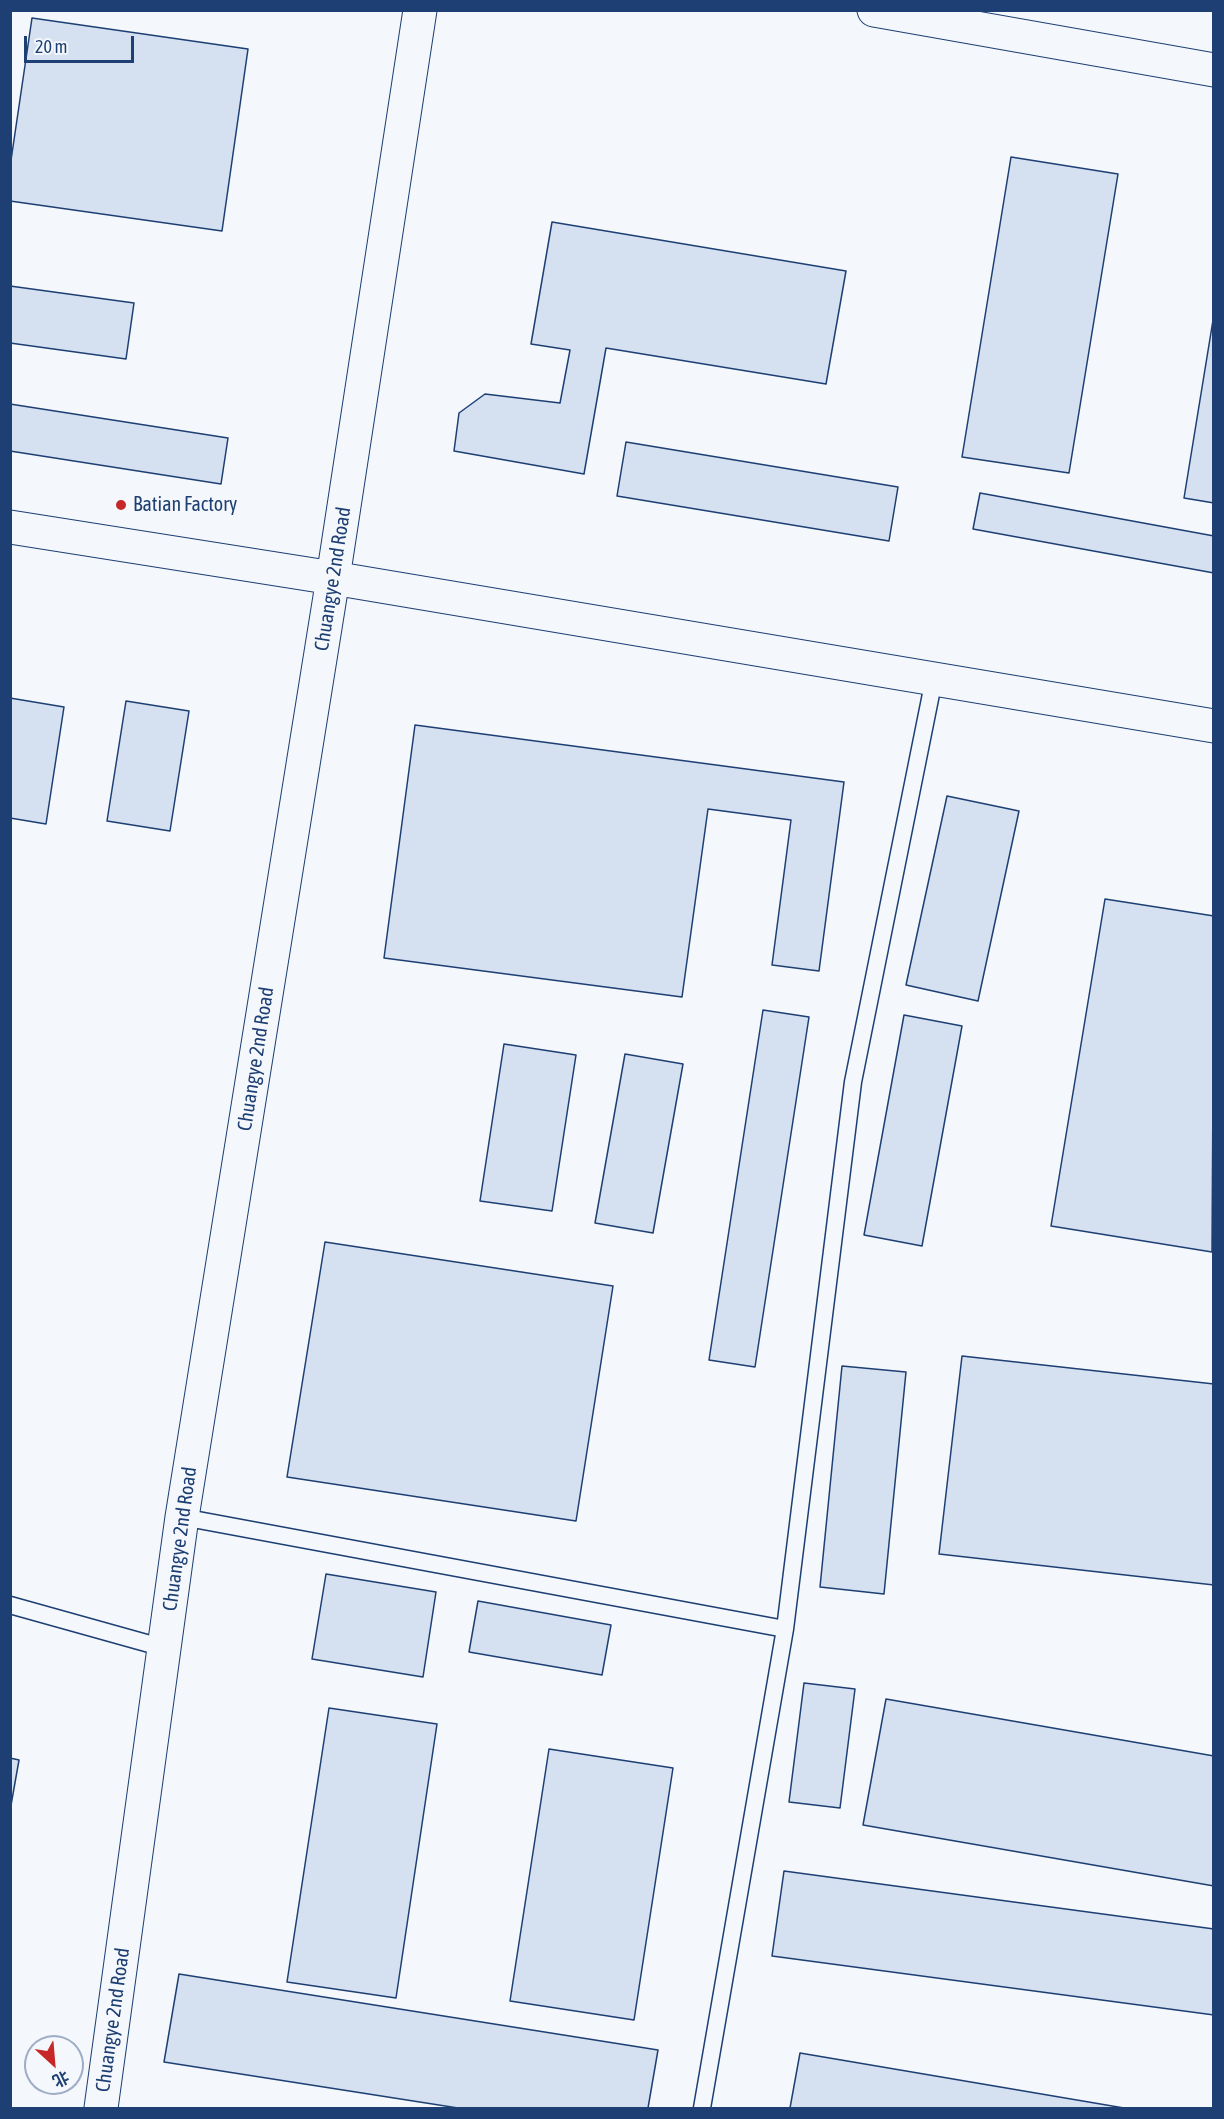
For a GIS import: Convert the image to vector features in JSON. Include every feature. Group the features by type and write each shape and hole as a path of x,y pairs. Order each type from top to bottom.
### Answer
{"street":[{"name":"Chuangye 2nd Road","path":"101,2109 182,1517 333,578 420,10"},
{"path":"874,10 1214,70"},
{"path":"10,527 333,578 1214,726"}],"lane":[{"path":"702,2109 785,1629 853,1082 934,679"},
{"path":"182,1517 785,1629"},
{"path":"10,1605 164,1648"}],"building":[{"path":"32,18 248,49 222,231 10,201 10,167"},
{"path":"1011,157 1118,174 1069,473 962,457"},
{"path":"552,222 846,271 826,384 606,348 584,474 454,451 459,413 485,394 560,403 570,350 531,344"},
{"path":"10,286 134,303 126,359 10,343"},
{"path":"1214,314 1214,503 1184,498"},
{"path":"10,404 228,438 221,484 10,451"},
{"path":"626,442 898,487 889,541 617,496"},
{"path":"980,493 1214,536 1214,573 973,529"},
{"path":"10,698 64,707 46,824 10,818"},
{"path":"126,701 189,711 170,831 107,821"},
{"path":"415,725 844,782 819,971 772,965 791,820 708,809 682,997 384,958"},
{"path":"947,796 1019,811 978,1001 906,985"},
{"path":"1105,899 1214,916 1212,1252 1051,1226"},
{"path":"763,1010 809,1017 755,1367 709,1360"},
{"path":"904,1015 962,1026 922,1246 864,1235"},
{"path":"504,1044 576,1055 552,1211 480,1201"},
{"path":"625,1054 683,1064 653,1233 595,1223"},
{"path":"325,1242 613,1286 576,1521 287,1477"},
{"path":"962,1356 1214,1384 1214,1585 939,1554"},
{"path":"842,1366 906,1372 884,1594 820,1587"},
{"path":"326,1574 436,1592 423,1677 312,1659"},
{"path":"478,1601 611,1625 602,1675 469,1652"},
{"path":"804,1683 855,1689 840,1808 789,1802"},
{"path":"886,1699 1214,1756 1214,1886 863,1825"},
{"path":"329,1708 437,1724 396,1998 287,1982"},
{"path":"549,1749 673,1768 634,2020 510,2001"},
{"path":"10,1758 19,1760 10,1811"},
{"path":"784,1871 1214,1929 1214,2015 772,1956"},
{"path":"179,1974 658,2050 648,2108 458,2108 164,2062"},
{"path":"800,2053 1124,2108 790,2108"}],"place":[{"name":"Batian Factory","path":"121,505"}]}
